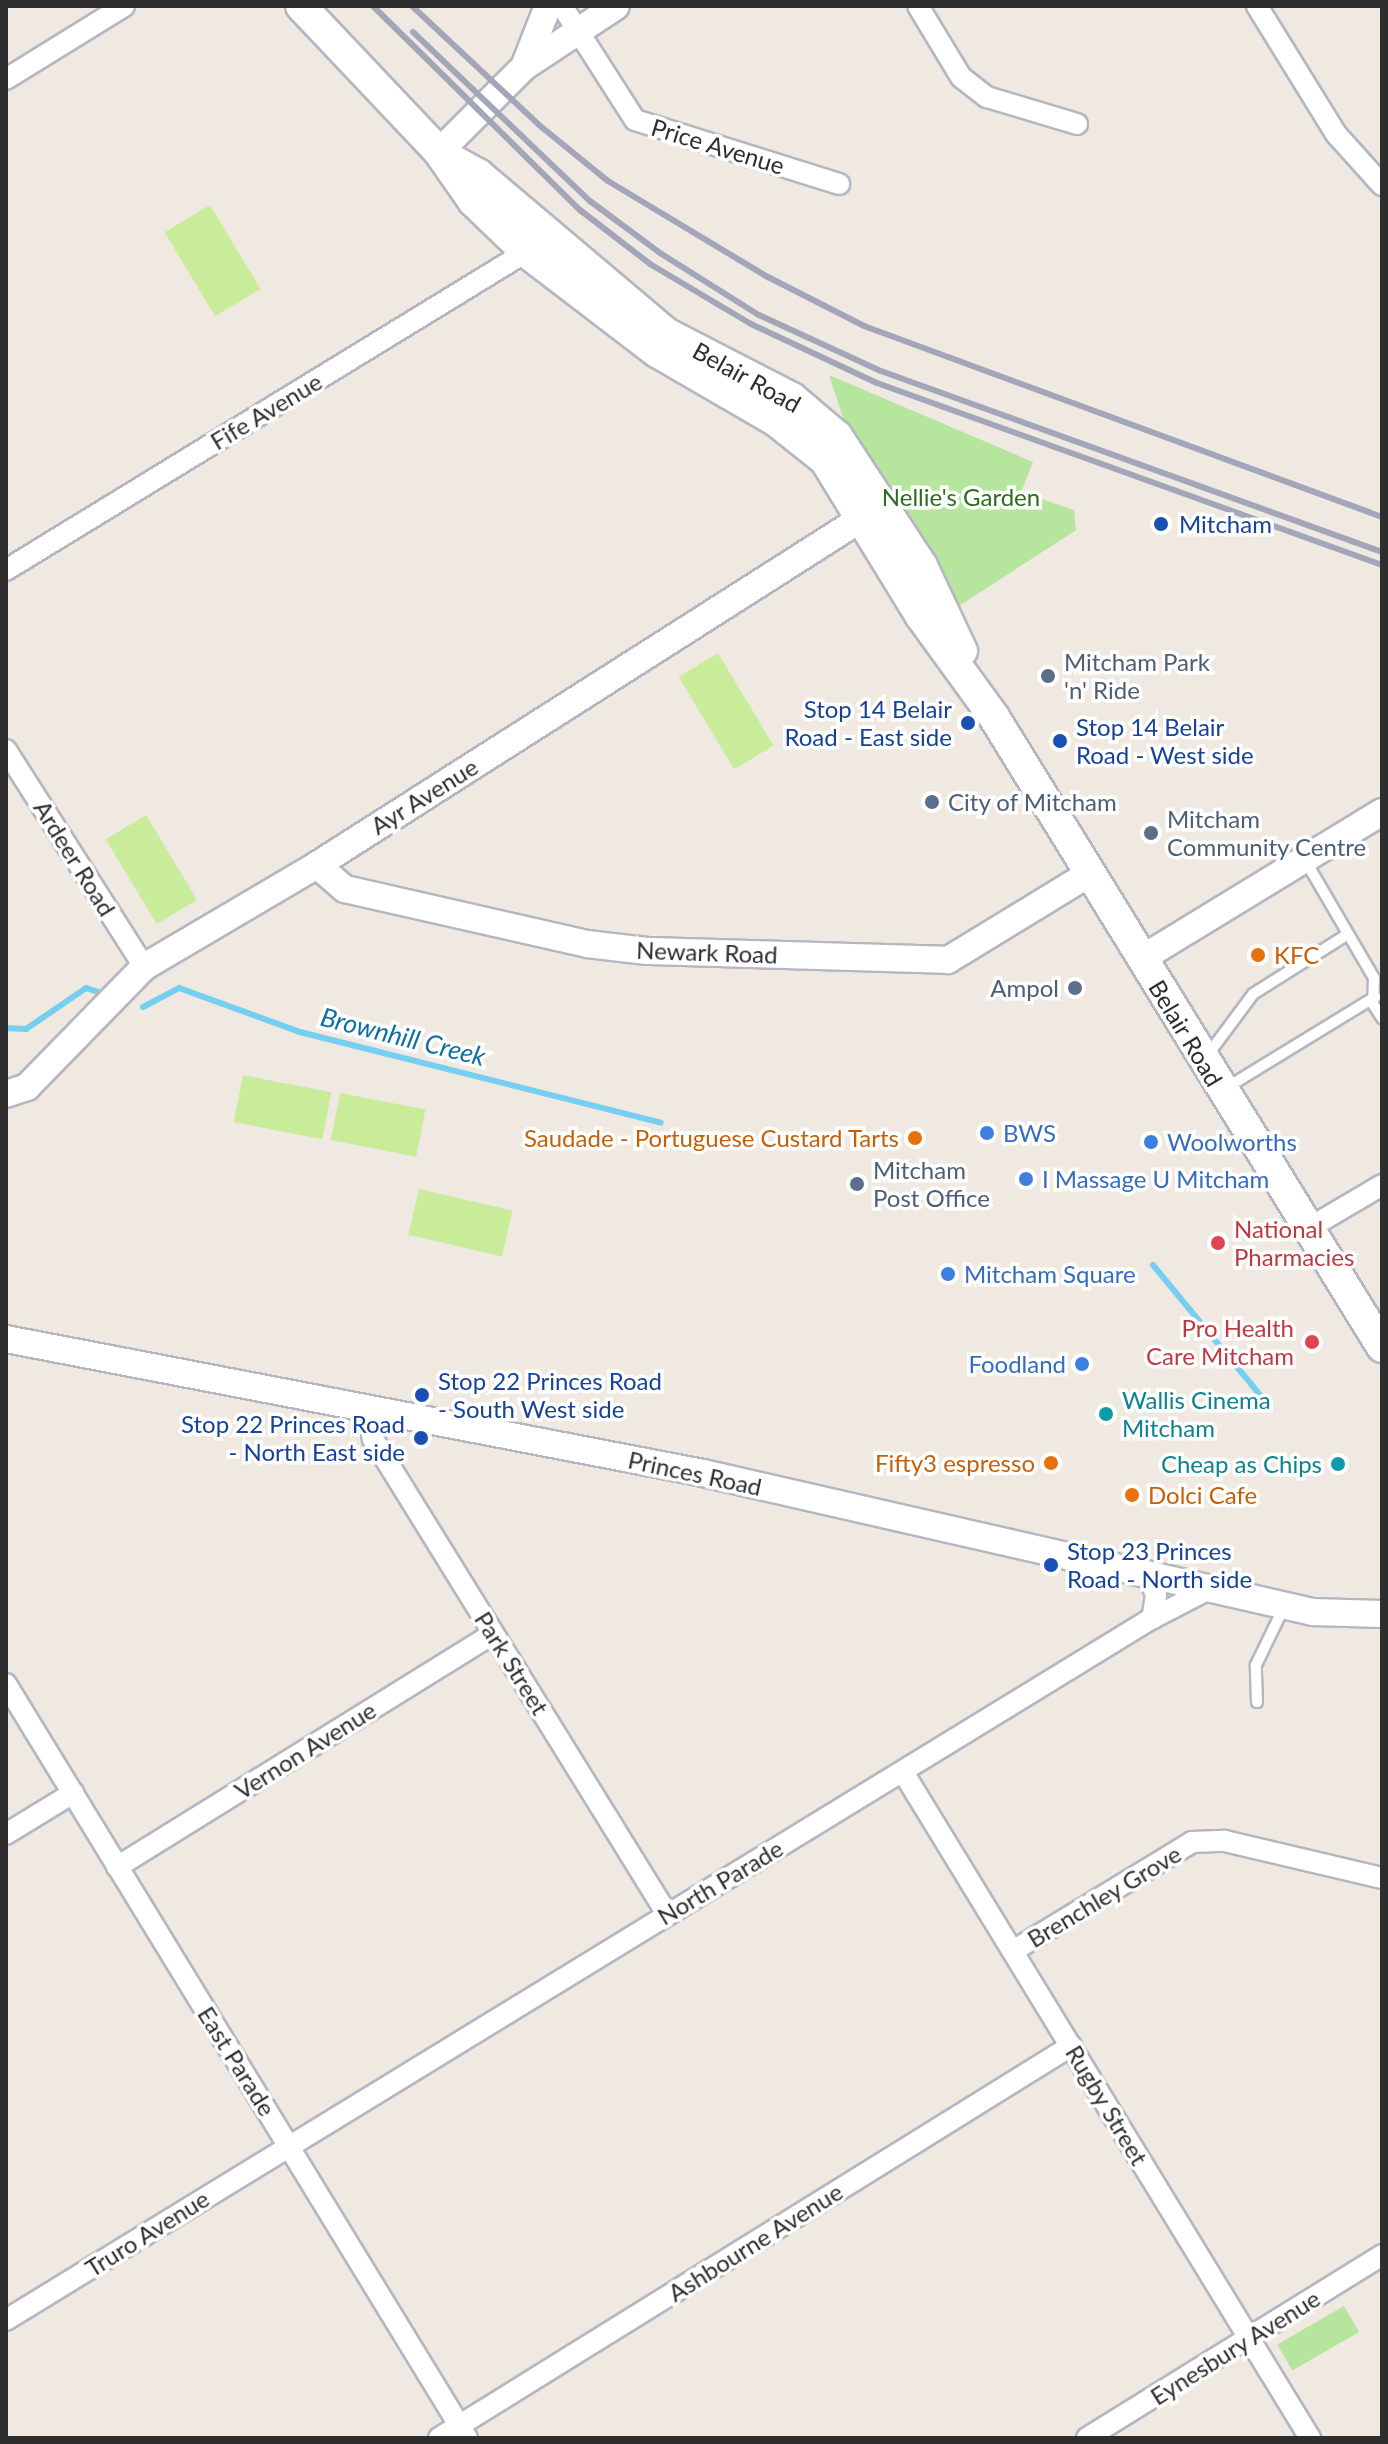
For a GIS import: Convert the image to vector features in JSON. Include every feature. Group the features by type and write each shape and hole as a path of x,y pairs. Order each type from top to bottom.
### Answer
{"main road":[{"name":"Belair Road","path":"301,6 439,152 473,201 526,252 657,352 806,441 825,460 920,615 994,717 1220,1092 1382,1347"},
{"name":"Belair Road","path":"439,152 479,175 666,333 792,398 837,436 922,566 994,717"}],"street":[{"path":"6,79 124,6"},
{"path":"524,67 548,6"},
{"name":"Price Avenue","path":"562,6 635,120 839,184"},
{"path":"439,152 524,67 616,6"},
{"path":"918,6 961,77 987,97 1077,124"},
{"path":"1257,6 1336,134 1382,185"},
{"name":"Fife Avenue","path":"6,570 526,252"},
{"name":"Ayr Avenue","path":"6,1094 27,1087 137,974 317,865 862,518"},
{"name":"Ardeer Road","path":"6,750 137,974"},
{"path":"1141,959 1382,812"},
{"name":"Newark Road","path":"317,865 345,889 587,944 647,951 948,960 1089,874"},
{"path":"1309,1228 1382,1185"},
{"name":"Princes Road","path":"6,1339 703,1473 1146,1571 1285,1605 1382,1614"},
{"name":"Park Street","path":"368,1409 373,1439 667,1914"},
{"path":"1146,1571 1156,1595 1152,1619"},
{"name":"North Parade","path":"289,2145 1152,1619 1213,1587"},
{"name":"Vernon Avenue","path":"117,1867 493,1634"},
{"name":"East Parade","path":"6,1684 463,2432"},
{"name":"Rugby Street","path":"903,1772 1310,2438"},
{"path":"6,1834 73,1793"},
{"name":"Brenchley Grove","path":"1013,1951 1192,1842 1225,1841 1382,1878"},
{"name":"Ashbourne Avenue","path":"439,2438 463,2432 1071,2046"},
{"name":"Truro Avenue","path":"6,2320 289,2145"},
{"name":"Eynesbury Avenue","path":"1087,2438 1382,2255"}],"lane":[{"path":"1304,858 1374,978 1375,997 1382,1018"},
{"path":"1203,1064 1253,994 1348,934"},
{"path":"1220,1092 1375,997"},
{"path":"1257,1702 1256,1665 1285,1605"}],"green space":[{"path":"210,205 260,289 215,316 165,232"},
{"name":"Nellie's Garden","path":"829,375 1033,462 1021,492 1074,510 1076,530 959,606 845,424"},
{"path":"718,653 774,746 734,769 679,677"},
{"path":"146,815 197,900 157,924 106,839"},
{"path":"243,1075 331,1092 322,1139 234,1122"},
{"path":"340,1093 425,1110 416,1157 331,1140"},
{"path":"419,1189 513,1211 502,1256 408,1235"},
{"path":"1344,2306 1359,2332 1292,2370 1277,2344"}],"waterway":[{"name":"Brownhill Creek","path":"6,1028 26,1029 86,988 108,995"},
{"name":"Brownhill Creek","path":"143,1007 179,988 300,1032 661,1123"},
{"name":"Brownhill Creek","path":"1153,1265 1265,1401"}],"railway":[{"path":"373,6 580,210 650,264 751,324 877,383 1382,565"},
{"path":"412,6 539,125 608,181 768,277 864,326 1382,517"},
{"path":"413,32 590,201 660,253 759,315 881,371 1382,552"}],"place":[{"name":"Mitcham","path":"1161,524"},
{"name":"Mitcham Park 'n' Ride","path":"1048,676"},
{"name":"Stop 14 Belair Road - East side","path":"968,723"},
{"name":"Stop 14 Belair Road - West side","path":"1060,741"},
{"name":"City of Mitcham","path":"932,802"},
{"name":"Mitcham Community Centre","path":"1151,833"},
{"name":"KFC","path":"1258,955"},
{"name":"Ampol","path":"1075,988"},
{"name":"BWS","path":"987,1133"},
{"name":"Saudade - Portuguese Custard Tarts","path":"915,1138"},
{"name":"Woolworths","path":"1151,1142"},
{"name":"I Massage U Mitcham","path":"1026,1179"},
{"name":"Mitcham Post Office","path":"857,1184"},
{"name":"National Pharmacies","path":"1218,1243"},
{"name":"Mitcham Square","path":"948,1274"},
{"name":"Pro Health Care Mitcham","path":"1312,1342"},
{"name":"Foodland","path":"1082,1364"},
{"name":"Stop 22 Princes Road - South West side","path":"422,1395"},
{"name":"Wallis Cinema Mitcham","path":"1106,1414"},
{"name":"Stop 22 Princes Road - North East side","path":"421,1438"},
{"name":"Fifty3 espresso","path":"1051,1463"},
{"name":"Cheap as Chips","path":"1338,1464"},
{"name":"Dolci Cafe","path":"1132,1495"},
{"name":"Stop 23 Princes Road - North side","path":"1051,1565"}]}
